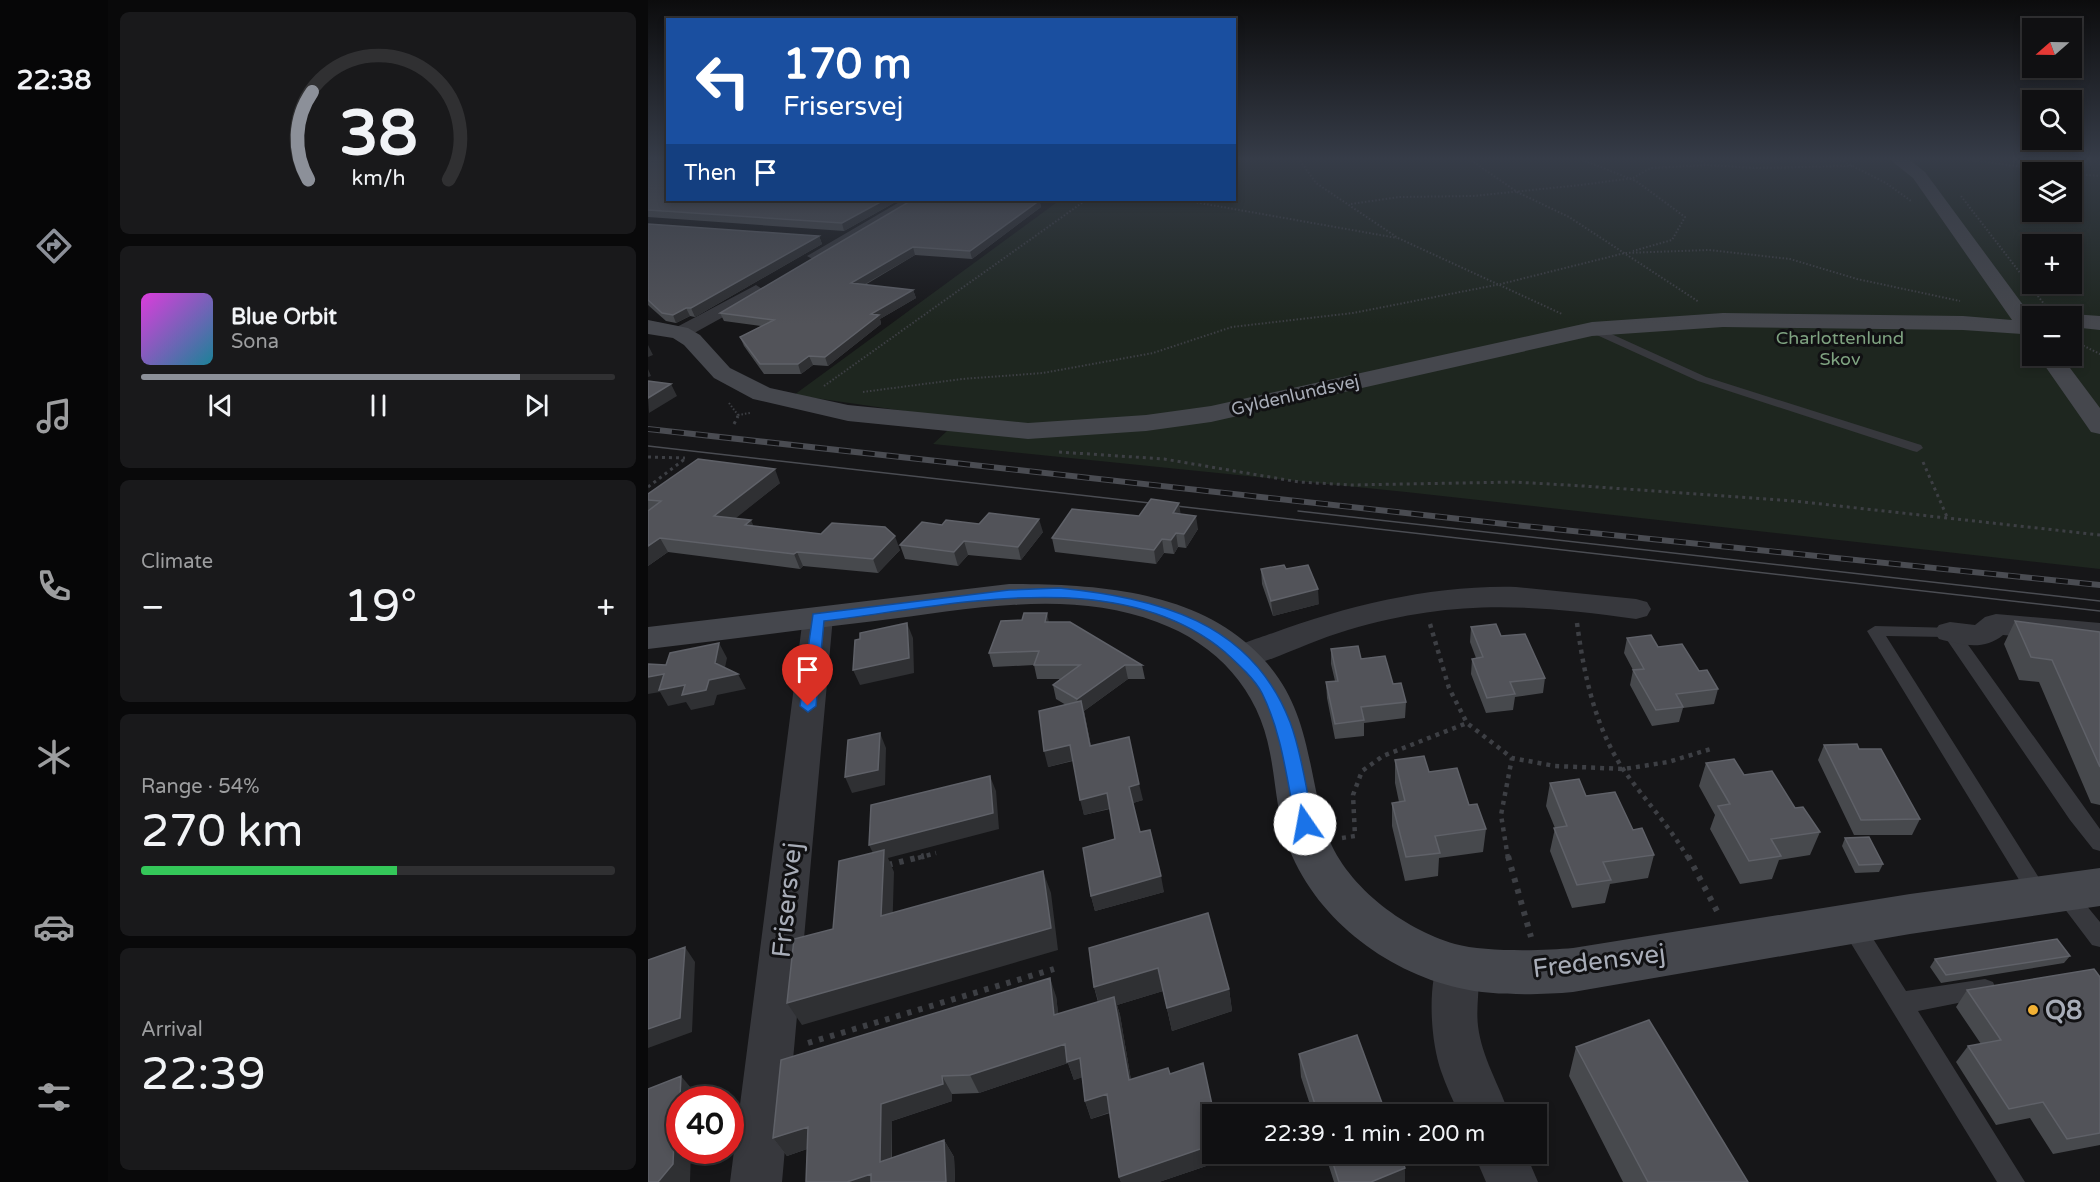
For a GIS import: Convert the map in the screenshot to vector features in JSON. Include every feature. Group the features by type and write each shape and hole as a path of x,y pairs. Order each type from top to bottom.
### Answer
{"street":[{"path":"806,262 890,213"},
{"path":"1947,213 2022,315"},
{"path":"811,236 846,238"},
{"path":"680,333 775,280"},
{"name":"Gyldenlundsvej","path":"648,327 680,333 692,340 722,373 739,384 762,394 848,413 1028,431 1136,424 1220,412 1592,329 1723,320 2022,326"},
{"name":"Gyldenlundsvej","path":"1963,323 1994,320 2022,325"},
{"path":"2082,322 2100,324"},
{"path":"2082,330 2100,330"},
{"path":"2056,366 2100,426"},
{"name":"Fredensvej","path":"648,638 1009,594 1059,592 1108,597 1163,610 1208,630 1241,658 1267,688 1283,724 1309,845 1341,897 1395,940 1457,966 1541,972 2067,891"},
{"path":"1241,658 1296,634 1349,618 1426,604 1498,596 1575,601 1636,609"},
{"name":"Frisersvej","path":"756,1182 818,617"},
{"path":"1950,632 1982,636 1996,624 2100,633"},
{"path":"1457,966 1455,1025 1464,1070 1479,1104"},
{"path":"1504,1164 1512,1182"}],"lane":[{"path":"1592,329 1702,379 1917,448"},
{"path":"2100,843 1950,632 1875,631 2100,938"},
{"path":"1851,923 2012,1182"},
{"path":"1900,1003 2006,985"}],"path":[{"path":"799,404 1067,213"},
{"path":"1258,213 1398,238"},
{"path":"1364,213 1398,238 1501,284 1592,329"},
{"path":"1561,213 1625,253 1723,320"},
{"path":"857,393 950,380 1043,373 1153,353 1232,327 1353,313 1501,284 1672,240 1685,218 1680,213"},
{"path":"1625,253 1709,250 1790,259 1857,279 1972,303 1991,315 1994,320"},
{"path":"2082,345 2100,354"},
{"path":"1917,448 1948,519"},
{"path":"1049,451 1164,459 1299,482 1351,485 1515,482 1583,486 1668,494 1794,501 2100,535"},
{"path":"648,457 686,458 648,487"},
{"path":"1575,601 1584,675 1596,712 1624,769 1670,829 1734,943"},
{"path":"1426,604 1449,688 1467,723 1512,758 1555,766 1624,769 1668,762 1714,748"},
{"path":"1309,845 1355,836 1353,795 1362,771 1383,756 1467,723"},
{"path":"1512,758 1501,815 1509,864 1541,972"},
{"path":"883,866 936,853"},
{"path":"770,1054 1054,969"}],"green space":[{"name":"Charlottenlund Skov","path":"1042,213 2022,213 2022,222 2082,222 2082,213 2100,213 2100,569 1406,492 933,444 960,419 794,395"}],"building":[{"path":"695,213 860,213 842,223"},
{"path":"890,213 1022,213 970,251 913,247 851,283 913,290 871,314 879,315 825,357 809,356 798,364 760,364 740,337 774,320 720,313"},
{"path":"648,224 819,236 691,308 686,308 673,315 662,313 648,300"},
{"path":"648,381 671,384 648,398"},
{"path":"698,459 775,469 714,516 751,520 745,525 821,534 832,523 885,527 895,536 873,559 797,552 794,554 660,538 648,546 648,511 661,501 648,500 648,494"},
{"path":"1151,499 1179,503 1173,513 1196,516 1184,534 1176,533 1171,540 1162,539 1154,550 1052,538 1072,509 1139,516"},
{"path":"989,513 1039,519 1018,547 964,541 954,552 900,545 922,522 942,525 946,520 979,524"},
{"path":"1284,565 1286,569 1308,565 1318,589 1271,601 1261,569"},
{"path":"1024,613 1047,613 1045,622 1070,622 1142,665 1125,665 1077,699 1053,685 1080,665 1034,665 1039,651 989,653 1001,621 1022,620"},
{"path":"2015,621 2100,632 2100,767 2052,660 2031,657"},
{"path":"907,623 909,658 853,670 855,640 860,639 860,633"},
{"path":"1496,624 1501,636 1525,634 1545,678 1510,682 1515,694 1487,698 1472,659 1483,657 1471,627"},
{"path":"1651,635 1658,647 1682,644 1699,671 1707,670 1718,689 1676,694 1683,707 1656,710 1633,670 1644,669 1627,638"},
{"path":"719,643 715,663 738,674 709,680 706,690 682,695 685,685 659,690 664,674 648,677 648,664 666,665 670,653"},
{"path":"1358,646 1361,659 1385,656 1393,684 1401,683 1406,702 1361,707 1364,720 1335,724 1326,682 1338,681 1331,649"},
{"path":"1081,701 1090,746 1129,737 1139,784 1129,787 1140,832 1150,830 1161,876 1091,896 1083,848 1115,839 1107,793 1080,800 1070,745 1044,751 1039,711"},
{"path":"880,733 878,770 845,777 848,740"},
{"path":"1857,744 1859,749 1881,749 1920,819 1861,820 1824,745"},
{"path":"1424,756 1429,772 1457,768 1469,805 1477,804 1486,829 1435,836 1440,853 1406,857 1392,803 1405,801 1395,760"},
{"path":"1734,759 1744,775 1772,771 1795,808 1803,807 1820,832 1771,839 1781,856 1749,861 1718,806 1730,804 1706,763"},
{"path":"990,776 993,813 869,845 871,805"},
{"path":"1579,779 1586,796 1615,792 1633,830 1642,828 1654,855 1603,862 1611,880 1577,885 1554,828 1567,826 1550,783"},
{"path":"1869,837 1883,864 1859,865 1845,838"},
{"path":"884,850 881,916 1043,871 1051,928 787,1003 794,939 833,929 839,861"},
{"path":"1208,913 1229,989 1167,1008 1158,968 1094,987 1089,948"},
{"path":"2057,939 2070,956 1946,975 1935,959"},
{"path":"685,947 680,1018 648,1029 648,960"},
{"path":"2094,969 2100,977 2100,1133 2067,1139 2043,1102 2009,1109 1968,1046 2001,1040 1967,990"},
{"path":"1050,978 1054,1015 1114,997 1129,1080 1168,1068 1170,1074 1203,1063 1212,1104 1202,1104 1202,1148 1119,1177 1107,1094 1085,1101 1080,1058 1067,1062 1065,1044 970,1075 942,1076 943,1084 881,1104 880,1162 944,1140 946,1182 871,1182 871,1174 847,1182 806,1182 808,1127 773,1138 781,1060"},
{"path":"1649,1020 1748,1182 1648,1182 1576,1047"},
{"path":"1357,1035 1382,1104 1315,1104 1299,1054"},
{"path":"681,1076 680,1086 666,1086 666,1164 673,1164 658,1182 648,1182 648,1089"},
{"path":"1333,1164 1404,1164 1405,1168 1371,1182 1339,1182"}],"tram line":[{"path":"648,446 2100,611"},
{"path":"1298,511 2100,601"}],"railway":[{"path":"648,429 1505,524 2100,585"}],"place":[{"name":"Q8","path":"2033,1010"}],"route":[{"path":"808,706 818,617 1009,594 1059,592 1108,597 1163,610 1208,630 1241,658 1267,688 1283,724 1305,824"}]}
